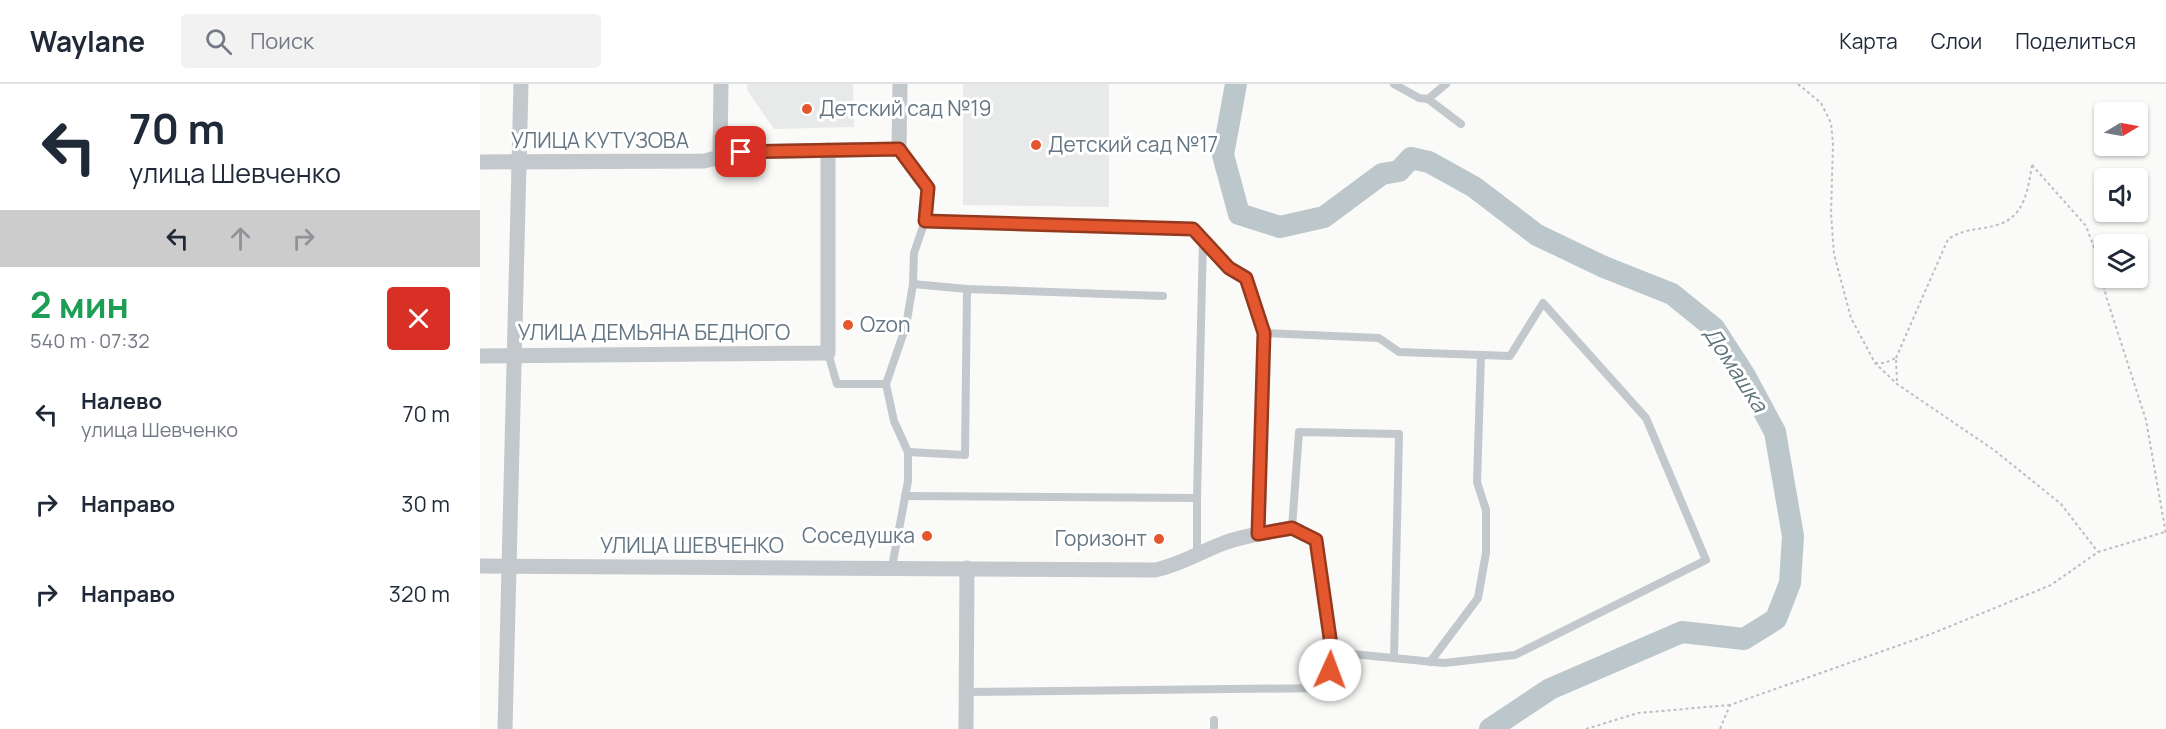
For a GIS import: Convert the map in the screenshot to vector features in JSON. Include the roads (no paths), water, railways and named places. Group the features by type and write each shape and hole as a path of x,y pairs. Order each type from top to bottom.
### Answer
{"street":[{"path":"505,729 521,84"},
{"path":"720,156 721,84"},
{"path":"899,149 900,84"},
{"name":"УЛИЦА КУТУЗОВА","path":"480,162 704,161 741,152 899,149"},
{"path":"828,150 828,353"},
{"name":"УЛИЦА ДЕМЬЯНА БЕДНОГО","path":"480,356 828,353"},
{"name":"УЛИЦА ШЕВЧЕНКО","path":"480,566 1155,570 1176,565 1224,543 1292,528"},
{"path":"966,729 967,568"}],"lane":[{"path":"1394,84 1419,98 1428,99 1461,124"},
{"path":"1428,99 1446,84"},
{"path":"892,567 905,496 908,452 894,421 886,384 906,326 913,285 914,253 925,221 928,188 899,149"},
{"path":"925,221 1193,229 1229,268 1246,278 1264,333 1258,534"},
{"path":"1197,555 1203,239"},
{"path":"913,285 1163,296"},
{"path":"908,452 965,455 967,289"},
{"path":"1264,333 1380,338 1399,352 1510,356 1544,303 1646,418 1706,560 1515,656 1444,663 1332,652"},
{"path":"828,353 837,384 886,384"},
{"path":"1430,662 1478,598 1486,553 1486,510 1477,482 1481,355"},
{"path":"966,692 1327,687 1332,652 1316,540 1292,528 1299,432 1399,434 1394,658"},
{"path":"905,496 1197,498"}],"waterway":[{"name":"Домашка","path":"1236,84 1223,155 1239,214 1280,227 1324,217 1382,174 1399,171 1411,158 1429,162 1474,187 1537,235 1604,267 1672,294 1714,328 1745,376 1775,432 1793,536 1790,583 1776,619 1744,639 1682,632 1550,689 1490,729"}],"place":[{"name":"Детский сад №19","path":"807,109"},
{"name":"Детский сад №17","path":"1036,145"},
{"name":"Ozon","path":"848,325"},
{"name":"Соседушка","path":"927,536"},
{"name":"Горизонт","path":"1159,539"}]}
